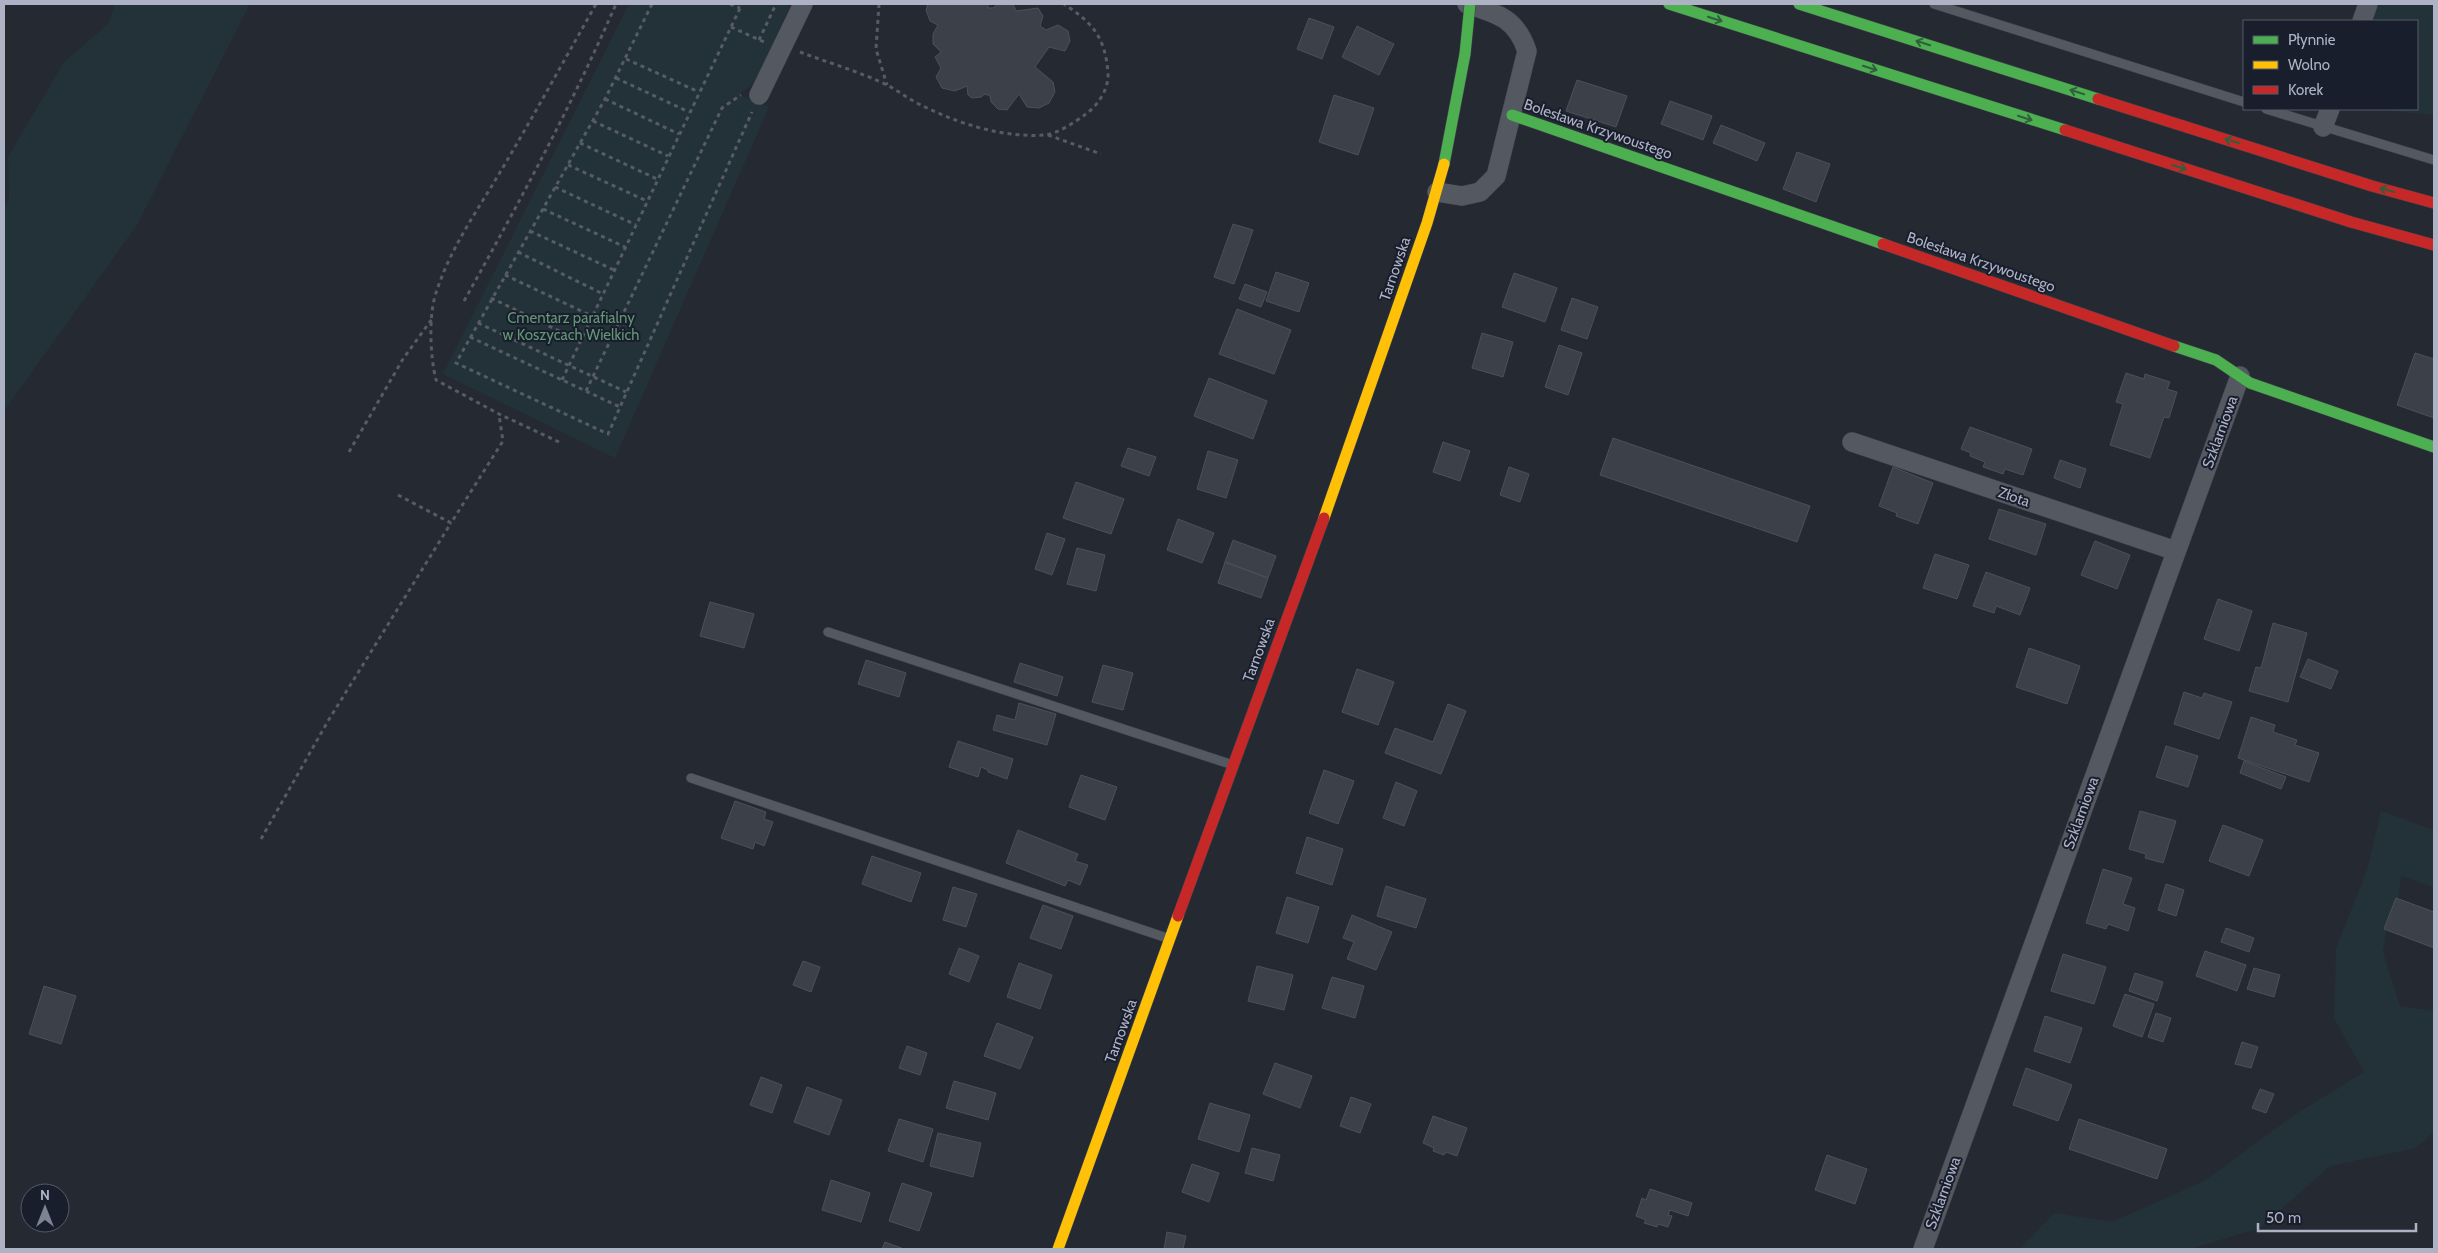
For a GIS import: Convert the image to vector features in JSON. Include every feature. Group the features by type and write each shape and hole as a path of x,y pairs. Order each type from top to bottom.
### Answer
{"street":[{"path":"756,103 770,74 777,46 803,4"},
{"path":"1437,192 1462,196 1480,192 1496,176 1527,51 1521,34 1508,19 1468,4"},
{"name":"Tarnowska","path":"1058,1249 1335,489 1437,192 1455,116 1465,54 1468,4"},
{"path":"1669,4 2351,222 2434,245"},
{"path":"1799,4 2372,186 2434,203"},
{"path":"2362,20 2368,4"},
{"path":"2323,126 2330,110"},
{"name":"Bolesława Krzywoustego","path":"1512,115 2206,357 2250,383 2434,447"},
{"name":"Szklarniowa","path":"1922,1249 2240,376"},
{"name":"Złota","path":"1852,442 2176,552"}],"lane":[{"path":"1934,4 2243,102"},
{"path":"2269,110 2434,160"},
{"path":"828,632 1233,765"},
{"path":"691,778 1170,939"}],"path":[{"path":"559,442 499,414 436,380 433,366 432,319 436,291 455,250 548,91 596,4"},
{"path":"464,301 582,81 616,4"},
{"path":"652,4 626,59 593,121 491,298 456,363 608,434 756,103"},
{"path":"730,4 740,8"},
{"path":"562,380 742,4"},
{"path":"759,40 776,4"},
{"path":"880,4 876,49 888,85"},
{"path":"1047,135 1074,123 1093,109 1106,89 1108,81 1107,58 1100,36 1085,18 1064,4"},
{"path":"730,28 888,85 921,105 969,125 1008,133 1047,135 1101,154"},
{"path":"626,59 699,92"},
{"path":"586,391 722,108 770,74"},
{"path":"616,78 689,112"},
{"path":"605,98 679,134"},
{"path":"593,121 668,156"},
{"path":"580,143 657,179"},
{"path":"568,165 646,202"},
{"path":"555,187 636,224"},
{"path":"543,209 625,247"},
{"path":"530,231 614,270"},
{"path":"518,252 602,294"},
{"path":"505,275 592,316"},
{"path":"491,298 580,341"},
{"path":"349,452 403,359 432,319"},
{"path":"478,322 626,392"},
{"path":"470,337 620,407"},
{"path":"261,838 328,721 503,440 499,414"},
{"path":"398,495 451,524"}],"green space":[{"path":"115,4 250,4 137,225 4,411 4,207 9,199 8,157 64,62 108,24"},
{"name":"Cmentarz parafialny w Koszycach Wielkich","path":"629,4 791,4 755,82 739,95 769,107 615,458 443,374"},
{"path":"2371,4 2434,4 2434,115 2382,110 2418,110 2418,20 2364,20"},
{"path":"2381,811 2434,830 2434,887 2401,876 2398,901 2386,932 2383,952 2400,1006 2434,1011 2434,1132 2416,1148 2330,1166 2260,1228 2190,1249 2019,1249 2055,1213 2112,1222 2204,1181 2296,1114 2364,1072 2334,1018 2336,948 2367,870"}],"building":[{"path":"928,4 988,4 988,8 993,8 998,4 1013,4 1016,11 1038,8 1043,16 1040,26 1046,30 1058,25 1068,31 1070,41 1065,51 1049,47 1035,67 1053,82 1055,92 1049,103 1039,108 1027,107 1019,94 1007,110 998,109 991,102 990,96 985,94 981,97 972,98 968,95 967,86 955,91 942,88 936,77 941,68 935,57 941,52 933,44 933,34 938,25 930,21 926,10"},
{"path":"1309,18 1334,27 1322,59 1297,49"},
{"path":"1357,26 1394,44 1379,75 1342,57"},
{"path":"1577,80 1627,96 1616,127 1566,111"},
{"path":"1334,95 1374,108 1358,155 1319,142"},
{"path":"1670,101 1712,116 1703,140 1661,124"},
{"path":"1721,125 1765,143 1757,161 1713,143"},
{"path":"1797,152 1830,164 1816,202 1783,189"},
{"path":"1233,224 1253,230 1234,284 1214,277"},
{"path":"1276,272 1309,283 1299,312 1266,301"},
{"path":"1514,273 1557,288 1545,322 1502,307"},
{"path":"1245,284 1267,292 1261,307 1239,299"},
{"path":"1572,298 1598,307 1587,339 1561,330"},
{"path":"1237,309 1291,330 1274,374 1219,354"},
{"path":"1482,333 1513,342 1503,377 1472,368"},
{"path":"1559,345 1582,353 1568,395 1545,387"},
{"path":"2415,353 2434,359 2434,418 2397,405"},
{"path":"2126,373 2144,379 2145,374 2170,382 2167,389 2177,392 2169,418 2164,417 2150,458 2110,445 2123,404 2116,402"},
{"path":"1209,378 1267,401 1253,439 1194,416"},
{"path":"1970,427 2032,449 2023,475 2005,469 2003,474 1983,467 1985,462 1970,456 1971,453 1961,449"},
{"path":"1613,438 1810,506 1797,542 1600,475"},
{"path":"1443,442 1470,451 1460,481 1433,472"},
{"path":"1128,448 1156,457 1149,476 1121,466"},
{"path":"1208,451 1238,460 1226,498 1197,489"},
{"path":"2060,460 2086,469 2080,488 2054,478"},
{"path":"1509,467 1529,474 1520,502 1500,495"},
{"path":"1893,467 1933,483 1918,524 1896,516 1897,513 1879,506"},
{"path":"1076,482 1124,499 1111,534 1063,518"},
{"path":"1999,509 2046,524 2036,555 1989,539"},
{"path":"1178,519 1214,533 1202,563 1167,550"},
{"path":"1047,533 1065,539 1052,575 1035,569"},
{"path":"1233,540 1276,556 1268,578 1225,562"},
{"path":"2095,541 2130,555 2117,589 2081,575"},
{"path":"1077,548 1105,555 1096,591 1067,584"},
{"path":"1935,554 1969,565 1957,599 1923,588"},
{"path":"1225,562 1268,578 1261,598 1218,583"},
{"path":"1986,572 2030,588 2020,615 1996,606 1994,613 1973,606"},
{"path":"2218,599 2252,611 2239,651 2204,639"},
{"path":"710,602 754,614 744,648 700,636"},
{"path":"2273,623 2307,633 2288,702 2249,691 2256,667 2261,668"},
{"path":"2029,648 2080,666 2067,704 2016,687"},
{"path":"2308,659 2338,671 2331,689 2300,677"},
{"path":"866,660 906,673 899,697 858,684"},
{"path":"1020,663 1063,677 1057,696 1014,682"},
{"path":"1103,665 1133,673 1123,710 1092,702"},
{"path":"1357,669 1394,682 1378,725 1342,712"},
{"path":"2184,692 2202,698 2204,693 2232,702 2219,739 2174,724"},
{"path":"1019,703 1056,714 1047,745 993,730 997,715 1015,720"},
{"path":"1448,704 1466,711 1441,774 1385,753 1395,728 1433,742"},
{"path":"2251,717 2275,725 2273,732 2297,740 2295,745 2319,753 2309,782 2238,758"},
{"path":"958,741 1013,759 1007,779 988,772 988,770 981,767 978,777 949,767"},
{"path":"2166,746 2198,756 2188,787 2156,777"},
{"path":"2244,761 2286,777 2281,789 2240,773"},
{"path":"1324,770 1354,781 1338,824 1309,813"},
{"path":"1081,775 1117,787 1105,820 1069,807"},
{"path":"1396,782 1417,791 1404,826 1383,818"},
{"path":"735,801 766,812 764,819 773,822 764,846 755,842 753,849 721,838"},
{"path":"2140,811 2176,821 2163,863 2145,858 2146,854 2129,849"},
{"path":"2223,825 2263,840 2249,876 2209,861"},
{"path":"1018,830 1078,854 1075,861 1088,865 1080,885 1068,880 1065,886 1006,863"},
{"path":"1307,837 1343,849 1332,885 1296,873"},
{"path":"872,856 921,873 911,902 862,884"},
{"path":"2103,869 2132,878 2123,904 2135,908 2128,931 2108,924 2106,929 2086,923"},
{"path":"2166,884 2184,890 2176,916 2158,910"},
{"path":"1386,886 1426,899 1416,928 1377,916"},
{"path":"953,887 977,894 966,927 943,920"},
{"path":"1287,897 1319,907 1308,943 1276,933"},
{"path":"2396,898 2434,912 2434,948 2384,929"},
{"path":"1043,905 1073,916 1061,949 1030,938"},
{"path":"1352,915 1392,932 1376,970 1347,959 1354,942 1343,938"},
{"path":"2226,928 2254,938 2249,952 2221,942"},
{"path":"959,948 979,956 969,982 949,974"},
{"path":"2205,951 2246,965 2237,991 2196,976"},
{"path":"2063,954 2106,967 2094,1004 2051,991"},
{"path":"803,961 820,967 811,992 793,985"},
{"path":"1019,963 1052,975 1040,1009 1007,997"},
{"path":"1257,966 1293,975 1284,1010 1248,1001"},
{"path":"2254,968 2280,975 2274,997 2247,989"},
{"path":"2135,973 2163,982 2157,1001 2129,991"},
{"path":"1332,977 1364,986 1355,1018 1322,1008"},
{"path":"44,986 76,996 61,1044 29,1034"},
{"path":"2125,994 2154,1004 2142,1037 2113,1026"},
{"path":"2156,1013 2171,1018 2163,1042 2148,1037"},
{"path":"2045,1016 2082,1028 2070,1063 2034,1051"},
{"path":"997,1023 1033,1037 1020,1069 984,1056"},
{"path":"2242,1042 2258,1047 2251,1068 2235,1064"},
{"path":"907,1046 927,1053 920,1075 899,1068"},
{"path":"1275,1063 1312,1076 1300,1108 1263,1094"},
{"path":"2026,1068 2072,1085 2058,1121 2013,1105"},
{"path":"761,1077 782,1085 772,1113 750,1105"},
{"path":"954,1081 996,1093 988,1120 946,1108"},
{"path":"807,1087 842,1100 829,1135 794,1122"},
{"path":"2260,1089 2274,1094 2266,1113 2252,1108"},
{"path":"1351,1097 1371,1104 1360,1133 1340,1126"},
{"path":"1210,1103 1250,1115 1239,1152 1198,1139"},
{"path":"1433,1116 1467,1128 1457,1156 1446,1152 1444,1155 1433,1151 1434,1148 1423,1143"},
{"path":"899,1119 933,1129 923,1162 888,1151"},
{"path":"2079,1119 2167,1149 2157,1179 2069,1149"},
{"path":"938,1133 981,1143 973,1177 930,1166"},
{"path":"1252,1148 1280,1155 1273,1181 1245,1173"},
{"path":"1827,1155 1867,1169 1855,1204 1815,1190"},
{"path":"1192,1164 1219,1173 1209,1202 1182,1192"},
{"path":"831,1180 870,1193 861,1222 822,1210"},
{"path":"902,1183 932,1193 919,1231 889,1221"},
{"path":"1650,1189 1692,1203 1688,1216 1670,1210 1668,1215 1672,1216 1668,1227 1658,1224 1657,1227 1644,1223 1646,1220 1636,1216 1642,1198 1646,1200"},
{"path":"1167,1232 1186,1236 1183,1249 1164,1249"},
{"path":"885,1242 904,1249 882,1249"}],"traffic: fast":[{"path":"1465,54 1470,4"},
{"path":"1669,4 2065,130"},
{"path":"1799,4 2098,99"},
{"path":"1444,164 1465,54"},
{"path":"1512,115 1883,244"},
{"path":"2174,346 2216,360 2250,383 2434,447"}],"traffic: slow":[{"path":"1324,518 1427,223 1444,164"},
{"path":"1058,1249 1178,916"}],"traffic: jam":[{"path":"2098,99 2372,186 2434,203"},
{"path":"2065,130 2351,222 2434,245"},
{"path":"1883,244 2174,346"},
{"path":"1178,916 1324,518"}]}
